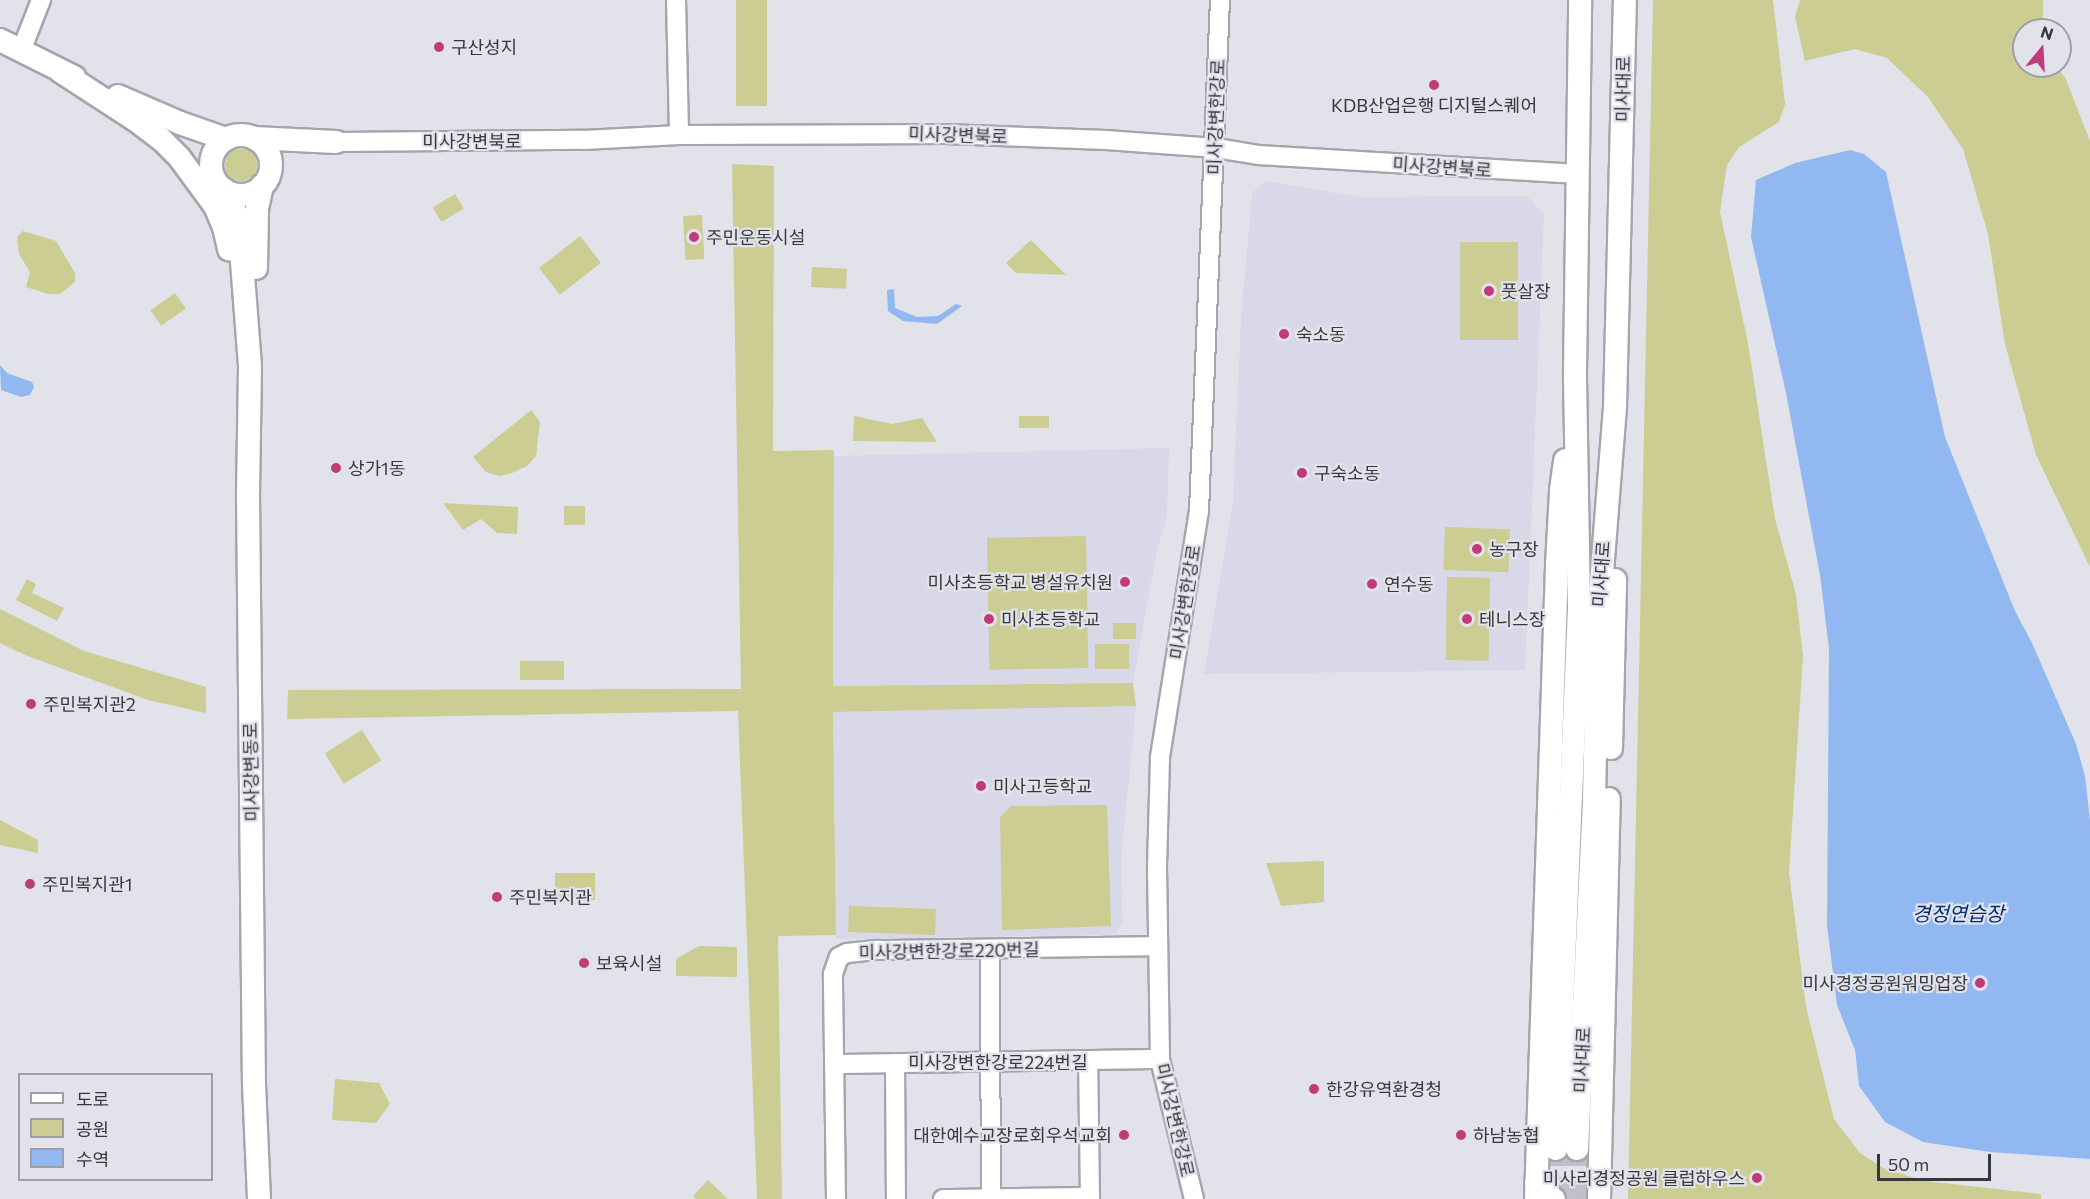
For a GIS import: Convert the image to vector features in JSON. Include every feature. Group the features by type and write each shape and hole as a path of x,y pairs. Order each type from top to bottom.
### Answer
{"main road":[{"name":"미사대로","path":"1581,0 1575,396 1579,608 1567,1149 1594,810 1598,623 1614,406 1625,0"},
{"path":"0,40 60,71 180,123 226,139"},
{"path":"60,71 162,139 204,187 224,227 247,344"},
{"path":"119,96 176,135 211,164"},
{"path":"247,344 240,236 235,211 225,190 212,175 211,164 218,146 235,135 336,142"},
{"path":"247,344 256,279 257,209 267,178 268,151 254,138"},
{"path":"225,190 244,195 294,156 336,142"},
{"name":"미사강변동로","path":"247,344 250,367 248,504 254,1084 259,1199"},
{"path":"1554,1199 1536,1191 1560,501 1575,396"},
{"path":"1600,1198 1618,464 1614,406"}],"street":[{"path":"21,51 41,0"},
{"path":"676,0 680,135"},
{"name":"미사강변한강로","path":"1194,1199 1160,1059 1156,866 1160,757 1199,512 1220,0"},
{"name":"미사강변북로","path":"336,142 926,133 1106,140 1215,148 1259,155 1578,174"},
{"name":"미사강변한강로220번길","path":"836,1199 833,974 839,957 847,953 878,950 1158,946"},
{"path":"990,950 991,1198"},
{"name":"미사강변한강로224번길","path":"836,1064 991,1060 1088,1062 1160,1059"},
{"path":"943,1199 1090,1197 1088,1062"},
{"path":"895,1063 896,1199"}],"shaded area":[{"path":"1265,181 1358,197 1527,196 1544,214 1525,670 1204,674 1233,502 1241,320 1252,193"},
{"name":"미사초등학교","path":"1169,448 1167,516 1156,555 1133,683 833,686 834,456"},
{"name":"미사고등학교","path":"1136,706 1121,860 1122,921 1117,932 1109,935 836,939 833,712"}],"green space":[{"path":"736,0 767,0 767,106 736,106"},
{"path":"1653,0 1773,0 1785,104 1779,122 1739,147 1727,165 1720,212 1748,343 1775,519 1796,594 1803,656 1789,872 1806,1007 1834,1119 1860,1153 1885,1169 1925,1181 2041,1194 2041,1199 1628,1199"},
{"path":"1800,0 2043,0 2043,18 2012,18 2012,78 2065,78 2090,141 2090,567 2036,455 2005,344 1988,234 1963,149 1928,97 1887,58 1855,49 1805,61 1795,17"},
{"path":"241,149 252,154 257,165 252,176 241,181 230,176 225,165 230,154"},
{"path":"732,164 774,166 773,451 834,450 833,686 1133,683 1136,706 833,712 836,935 778,936 782,1199 757,1199 738,711 287,719 288,690 741,689"},
{"path":"455,194 464,209 441,222 433,207"},
{"name":"주민운동시설","path":"702,215 704,259 685,260 683,216"},
{"path":"23,231 56,241 75,273 75,282 60,294 48,294 26,287 30,272 19,254 17,237"},
{"path":"580,236 601,263 560,295 539,268"},
{"path":"1031,240 1066,275 1016,273 1006,263"},
{"name":"풋살장","path":"1460,242 1518,242 1518,340 1460,340"},
{"path":"812,267 847,269 846,289 811,287"},
{"path":"175,293 186,309 161,326 150,310"},
{"path":"531,410 540,422 536,456 527,466 512,473 500,476 486,472 473,457"},
{"path":"854,416 892,424 922,418 937,442 853,441"},
{"path":"1019,416 1049,416 1049,428 1019,428"},
{"path":"443,503 518,507 517,534 497,533 481,519 463,530"},
{"path":"564,506 585,506 585,525 564,525"},
{"name":"농구장","path":"1445,527 1510,529 1508,572 1443,570"},
{"path":"1086,536 1088,668 989,670 987,538"},
{"name":"테니스장","path":"1447,577 1490,578 1489,661 1446,660"},
{"path":"27,579 36,584 32,593 64,608 57,621 16,600"},
{"path":"0,609 84,651 206,687 206,713 148,700 25,655 0,643"},
{"path":"1113,623 1136,623 1136,639 1113,639"},
{"path":"1095,644 1129,644 1129,669 1095,669"},
{"path":"520,661 564,661 564,680 520,680"},
{"path":"362,730 381,761 344,784 325,753"},
{"path":"1107,805 1111,926 1002,930 1000,817 1011,806"},
{"path":"0,820 38,840 38,853 0,845"},
{"path":"1324,861 1324,902 1281,906 1266,863"},
{"path":"555,873 595,873 595,900 555,900"},
{"path":"849,906 936,909 935,935 848,932"},
{"path":"699,946 737,947 737,977 676,976 676,959"},
{"path":"335,1079 379,1083 390,1104 376,1123 332,1120"},
{"path":"708,1180 728,1199 696,1199 693,1196"}],"water":[{"name":"경정연습장","path":"1850,150 1864,154 1886,172 1945,437 2015,611 2032,643 2076,744 2085,776 2090,820 2090,1159 1990,1152 1923,1142 1885,1122 1859,1086 1855,1050 1837,1005 1827,925 1829,649 1820,575 1786,393 1751,237 1756,180 1795,163"},
{"path":"894,289 895,308 917,317 938,316 956,304 962,306 937,324 903,321 888,311 887,290"},
{"path":"0,365 7,373 32,382 34,387 30,395 21,397 1,390"}],"tunnel":[{"path":"1555,1199 1556,1149"},
{"path":"1576,1199 1577,1149"}],"place":[{"name":"구산성지","path":"439,47"},
{"name":"KDB산업은행 디지털스퀘어","path":"1434,85"},
{"name":"주민운동시설","path":"694,237"},
{"name":"풋살장","path":"1489,291"},
{"name":"숙소동","path":"1284,334"},
{"name":"상가1동","path":"336,468"},
{"name":"구숙소동","path":"1302,473"},
{"name":"농구장","path":"1477,549"},
{"name":"미사초등학교 병설유치원","path":"1125,582"},
{"name":"연수동","path":"1372,584"},
{"name":"미사초등학교","path":"989,619"},
{"name":"테니스장","path":"1467,619"},
{"name":"주민복지관2","path":"31,704"},
{"name":"미사고등학교","path":"981,786"},
{"name":"주민복지관1","path":"30,884"},
{"name":"주민복지관","path":"497,897"},
{"name":"보육시설","path":"584,963"},
{"name":"미사경정공원워밍업장","path":"1980,983"},
{"name":"한강유역환경청","path":"1314,1089"},
{"name":"대한예수교장로회우석교회","path":"1124,1135"},
{"name":"하남농협","path":"1461,1135"},
{"name":"미사리경정공원 클럽하우스","path":"1757,1178"}]}
